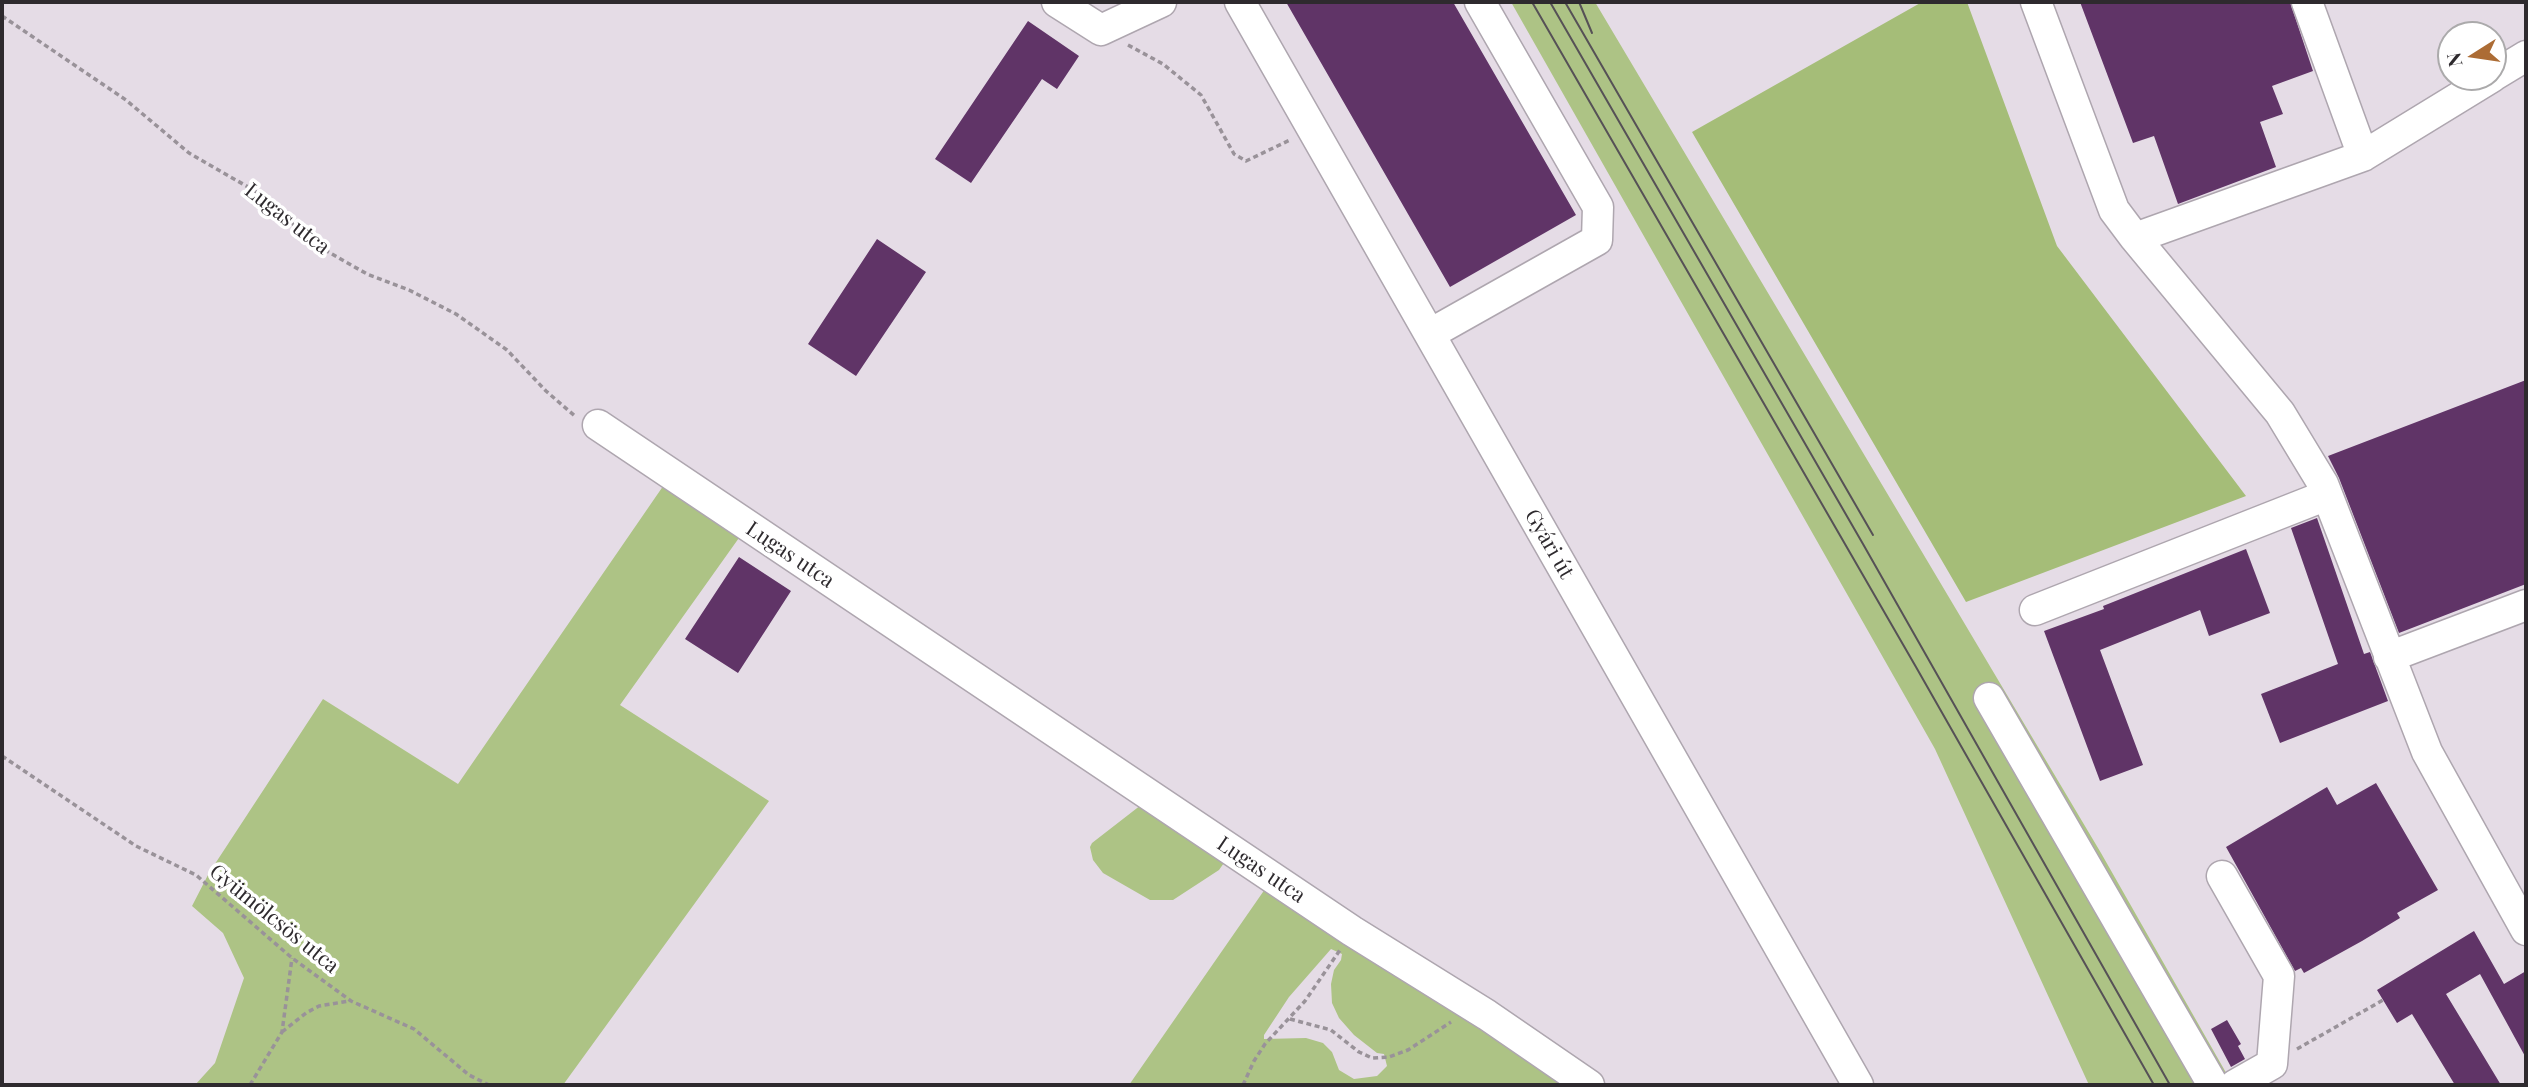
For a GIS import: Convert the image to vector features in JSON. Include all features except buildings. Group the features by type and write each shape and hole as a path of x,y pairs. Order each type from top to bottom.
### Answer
{"street":[{"path":"1057,2 1101,30 1161,2"},
{"name":"Gyári út","path":"1240,2 1858,1085"},
{"path":"1430,334 1597,240 1598,207 1480,2"},
{"path":"2036,2 2114,210 2280,413 2323,484 2427,752 2526,930"},
{"path":"2307,2 2363,156"},
{"path":"2507,68 2526,56"},
{"path":"2135,238 2363,156 2470,91"},
{"name":"Lugas utca","path":"598,425 1352,931 1487,1015 1589,1085"},
{"path":"2035,610 2327,495"},
{"path":"2389,657 2526,605"},
{"path":"1989,698 2213,1085"},
{"path":"2221,876 2279,976 2272,1064 2235,1085"}],"path":[{"name":"Lugas utca","path":"2,16 126,100 189,153 255,191 318,246 368,274 409,290 456,314 507,350 545,391 576,417 583,422 598,425"},
{"path":"1101,30 1163,64 1201,95 1234,154 1246,161 1312,128"},
{"name":"Gyümölcsös utca","path":"2,756 136,846 196,874 292,958 351,1001 414,1029 469,1074 489,1085"},
{"path":"1243,1085 1254,1060 1265,1044 1305,1001 1352,931"},
{"path":"282,1032 292,958"},
{"path":"2272,1064 2383,1000"},
{"path":"250,1085 282,1032 319,1006 351,1001"},
{"path":"1290,1019 1331,1030 1359,1052 1372,1058 1389,1057 1408,1050 1446,1024 1463,1018 1487,1015"}],"green space":[{"path":"1511,2 1595,2 2101,853 2233,1085 2089,1085 1935,749"},
{"path":"1922,2 1967,2 2057,246 2246,496 1966,602 1692,132"},
{"path":"679,463 756,514 620,705 769,801 563,1085 195,1085 215,1063 244,978 223,933 192,906 209,873 323,699 458,784"},
{"path":"1141,805 1226,860 1219,870 1173,900 1150,900 1103,873 1093,860 1090,847 1092,843"},
{"path":"1281,866 1606,1085 1129,1085","holes":["1331,949 1342,954 1331,984 1332,1003 1339,1018 1354,1035 1377,1053 1384,1054 1387,1066 1377,1076 1354,1079 1339,1070 1332,1052 1323,1043 1306,1038 1264,1039 1289,997"]}],"tram line":[{"path":"1532,2 2154,1085"},
{"path":"1550,2 1863,544 2170,1085"},
{"path":"1565,2 1873,535"},
{"path":"1579,2 1592,33"}]}
